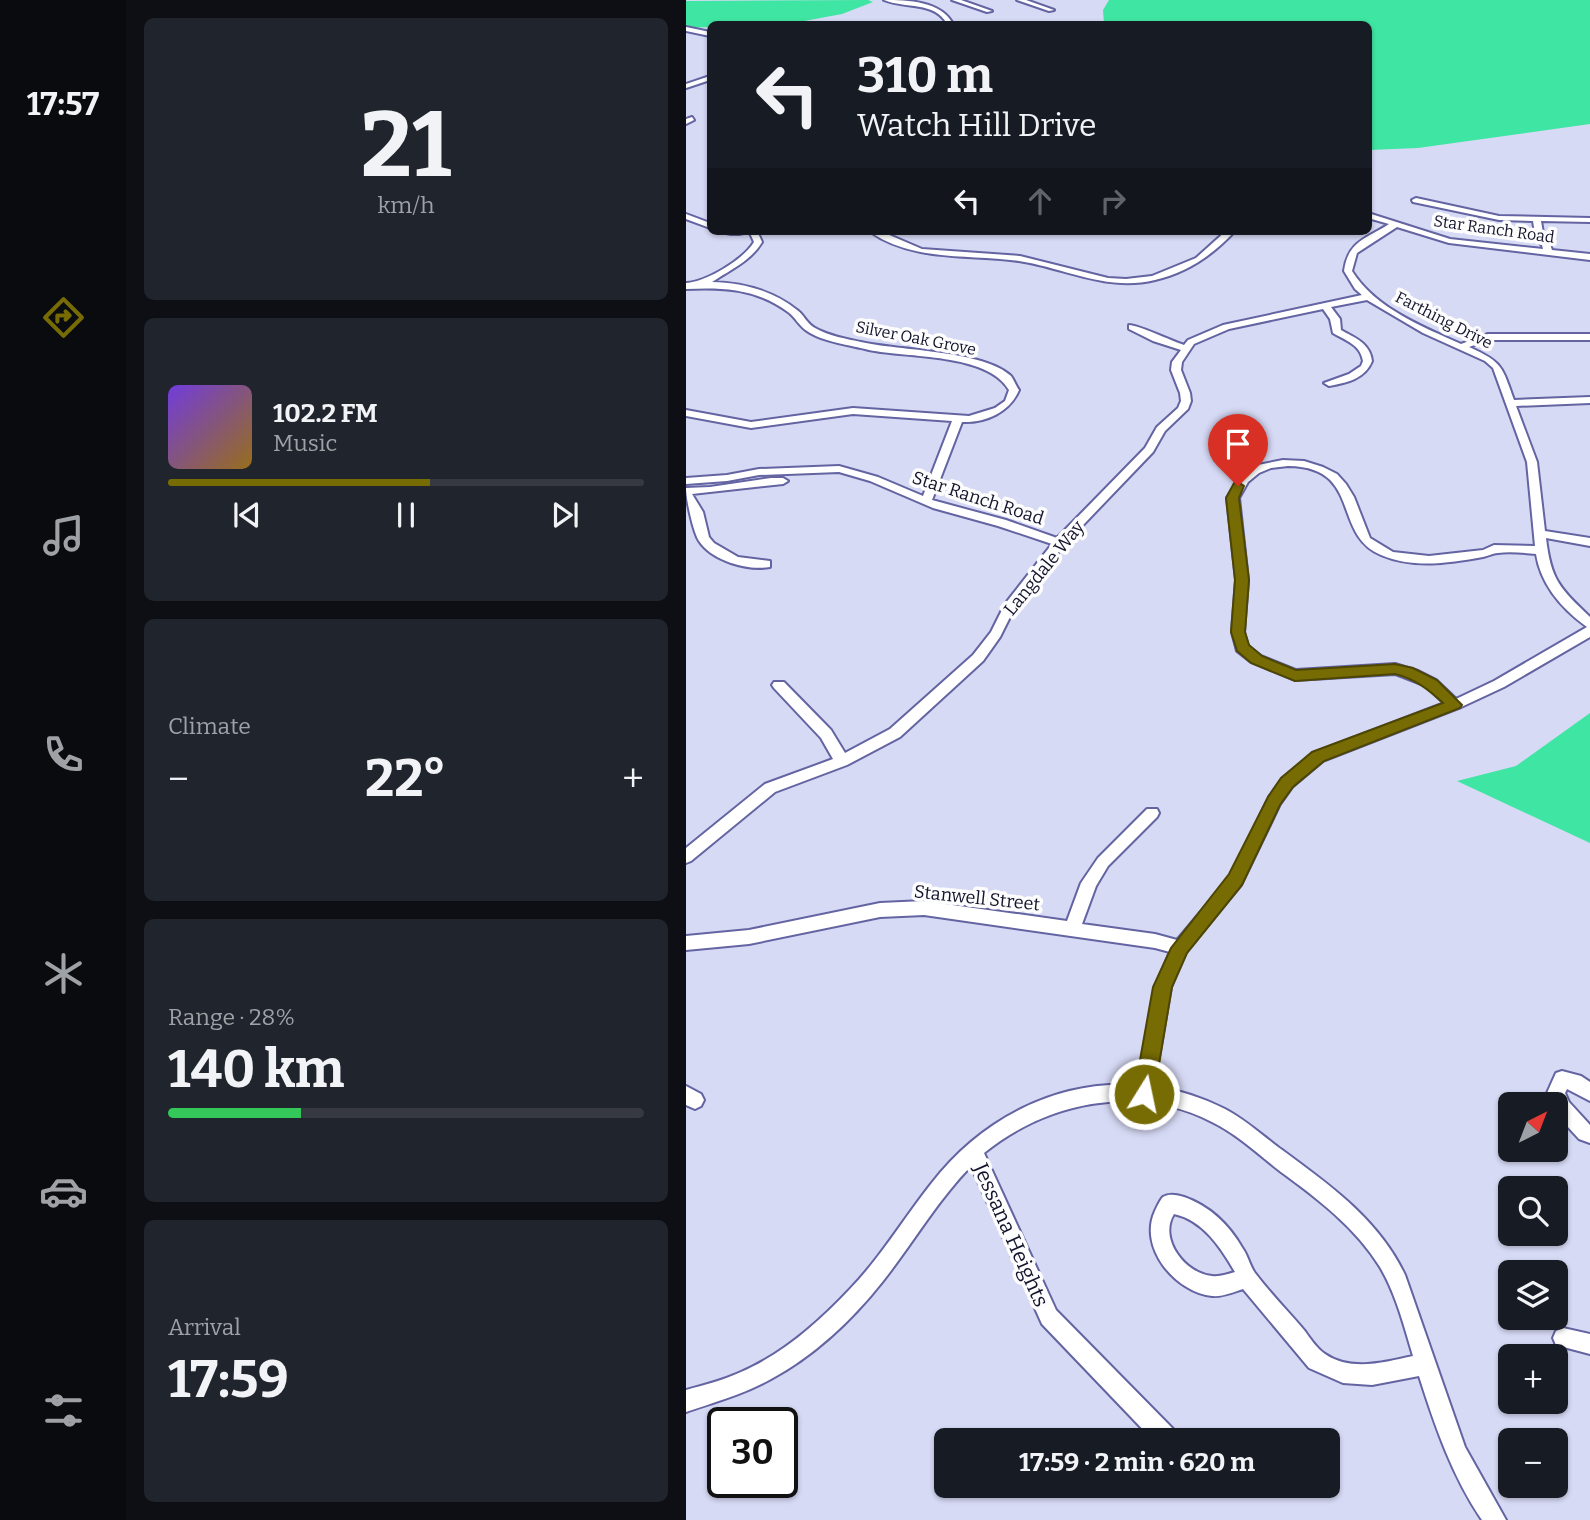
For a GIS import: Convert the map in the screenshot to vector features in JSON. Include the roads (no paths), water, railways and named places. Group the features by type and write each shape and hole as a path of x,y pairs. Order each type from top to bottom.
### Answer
{"street":[{"path":"887,0 932,9 946,16 948,21"},
{"path":"955,0 989,11"},
{"path":"1020,0 1051,10"},
{"path":"686,29 707,33"},
{"path":"686,86 707,79"},
{"path":"1416,200 1492,217 1539,223 1590,220"},
{"path":"686,216 707,225"},
{"name":"Star Ranch Road","path":"1372,218 1449,241 1547,248 1590,257"},
{"path":"1539,223 1546,229 1550,241 1547,248"},
{"name":"Farthing Drive","path":"1394,225 1350,257 1348,277 1367,297 1488,359 1497,367 1532,462 1546,574 1557,592 1590,624"},
{"path":"703,285 755,249 758,242 755,235"},
{"path":"882,235 920,251 984,258 1020,258 1108,281 1126,282 1146,280 1199,260 1227,235"},
{"name":"Silver Oak Grove","path":"686,286 755,289 797,313 803,324 813,331 881,349 932,355 992,369 1004,374 1013,385 1013,396 999,410 982,417 958,419 853,411 751,425 686,413"},
{"path":"1132,327 1156,339 1185,348 1211,332 1367,297"},
{"path":"1326,307 1335,320 1336,331 1359,345 1367,361 1364,369 1352,379 1329,383"},
{"path":"1461,347 1488,337 1590,337"},
{"name":"Langdale Way","path":"686,857 770,788 842,761 895,733 978,659 996,634 1009,607 1059,543 1149,450 1161,429 1183,409 1185,393 1176,370 1177,362 1185,348"},
{"path":"1511,403 1590,400"},
{"path":"926,501 958,419"},
{"path":"1454,705 1431,684 1413,674 1395,669 1295,675 1256,659 1242,648 1238,632 1242,580 1233,498 1245,477 1257,469 1290,462 1307,464 1324,471 1346,488 1358,530 1364,540 1385,553 1411,561 1486,553 1542,553"},
{"name":"Star Ranch Road","path":"686,481 760,482 834,477 846,473 874,479 926,501 1059,543"},
{"name":"Star Ranch Road","path":"686,493 728,483"},
{"path":"686,493 697,512 704,538 710,546 736,560 766,565"},
{"path":"1541,534 1590,542"},
{"path":"1144,1094 1163,987 1180,948 1236,880 1274,801 1287,783 1318,757 1454,705 1499,684 1590,631"},
{"path":"779,685 826,734 842,761"},
{"path":"1072,928 1089,883 1103,862 1152,813"},
{"name":"Stanwell Street","path":"686,943 749,937 880,910 924,908 1072,928 1155,941 1180,948"},
{"path":"1590,1092 1575,1082 1562,1079 1556,1093 1562,1108 1585,1133 1590,1134"},
{"path":"686,1401 753,1378 795,1352 843,1311 882,1269 923,1210 973,1150 1000,1129 1033,1111 1058,1102 1092,1095 1144,1094 1187,1102 1218,1115 1308,1181 1358,1223 1383,1253 1398,1281 1448,1434 1467,1475 1495,1520"},
{"name":"Jessana Heights","path":"973,1150 1049,1317 1156,1428"},
{"path":"1247,1278 1213,1287 1194,1281 1179,1271 1166,1252 1159,1229 1163,1214 1170,1204 1184,1205 1207,1221 1240,1258 1247,1278 1316,1361 1343,1373 1372,1375 1426,1364"},
{"path":"1563,1338 1590,1344"}]}
